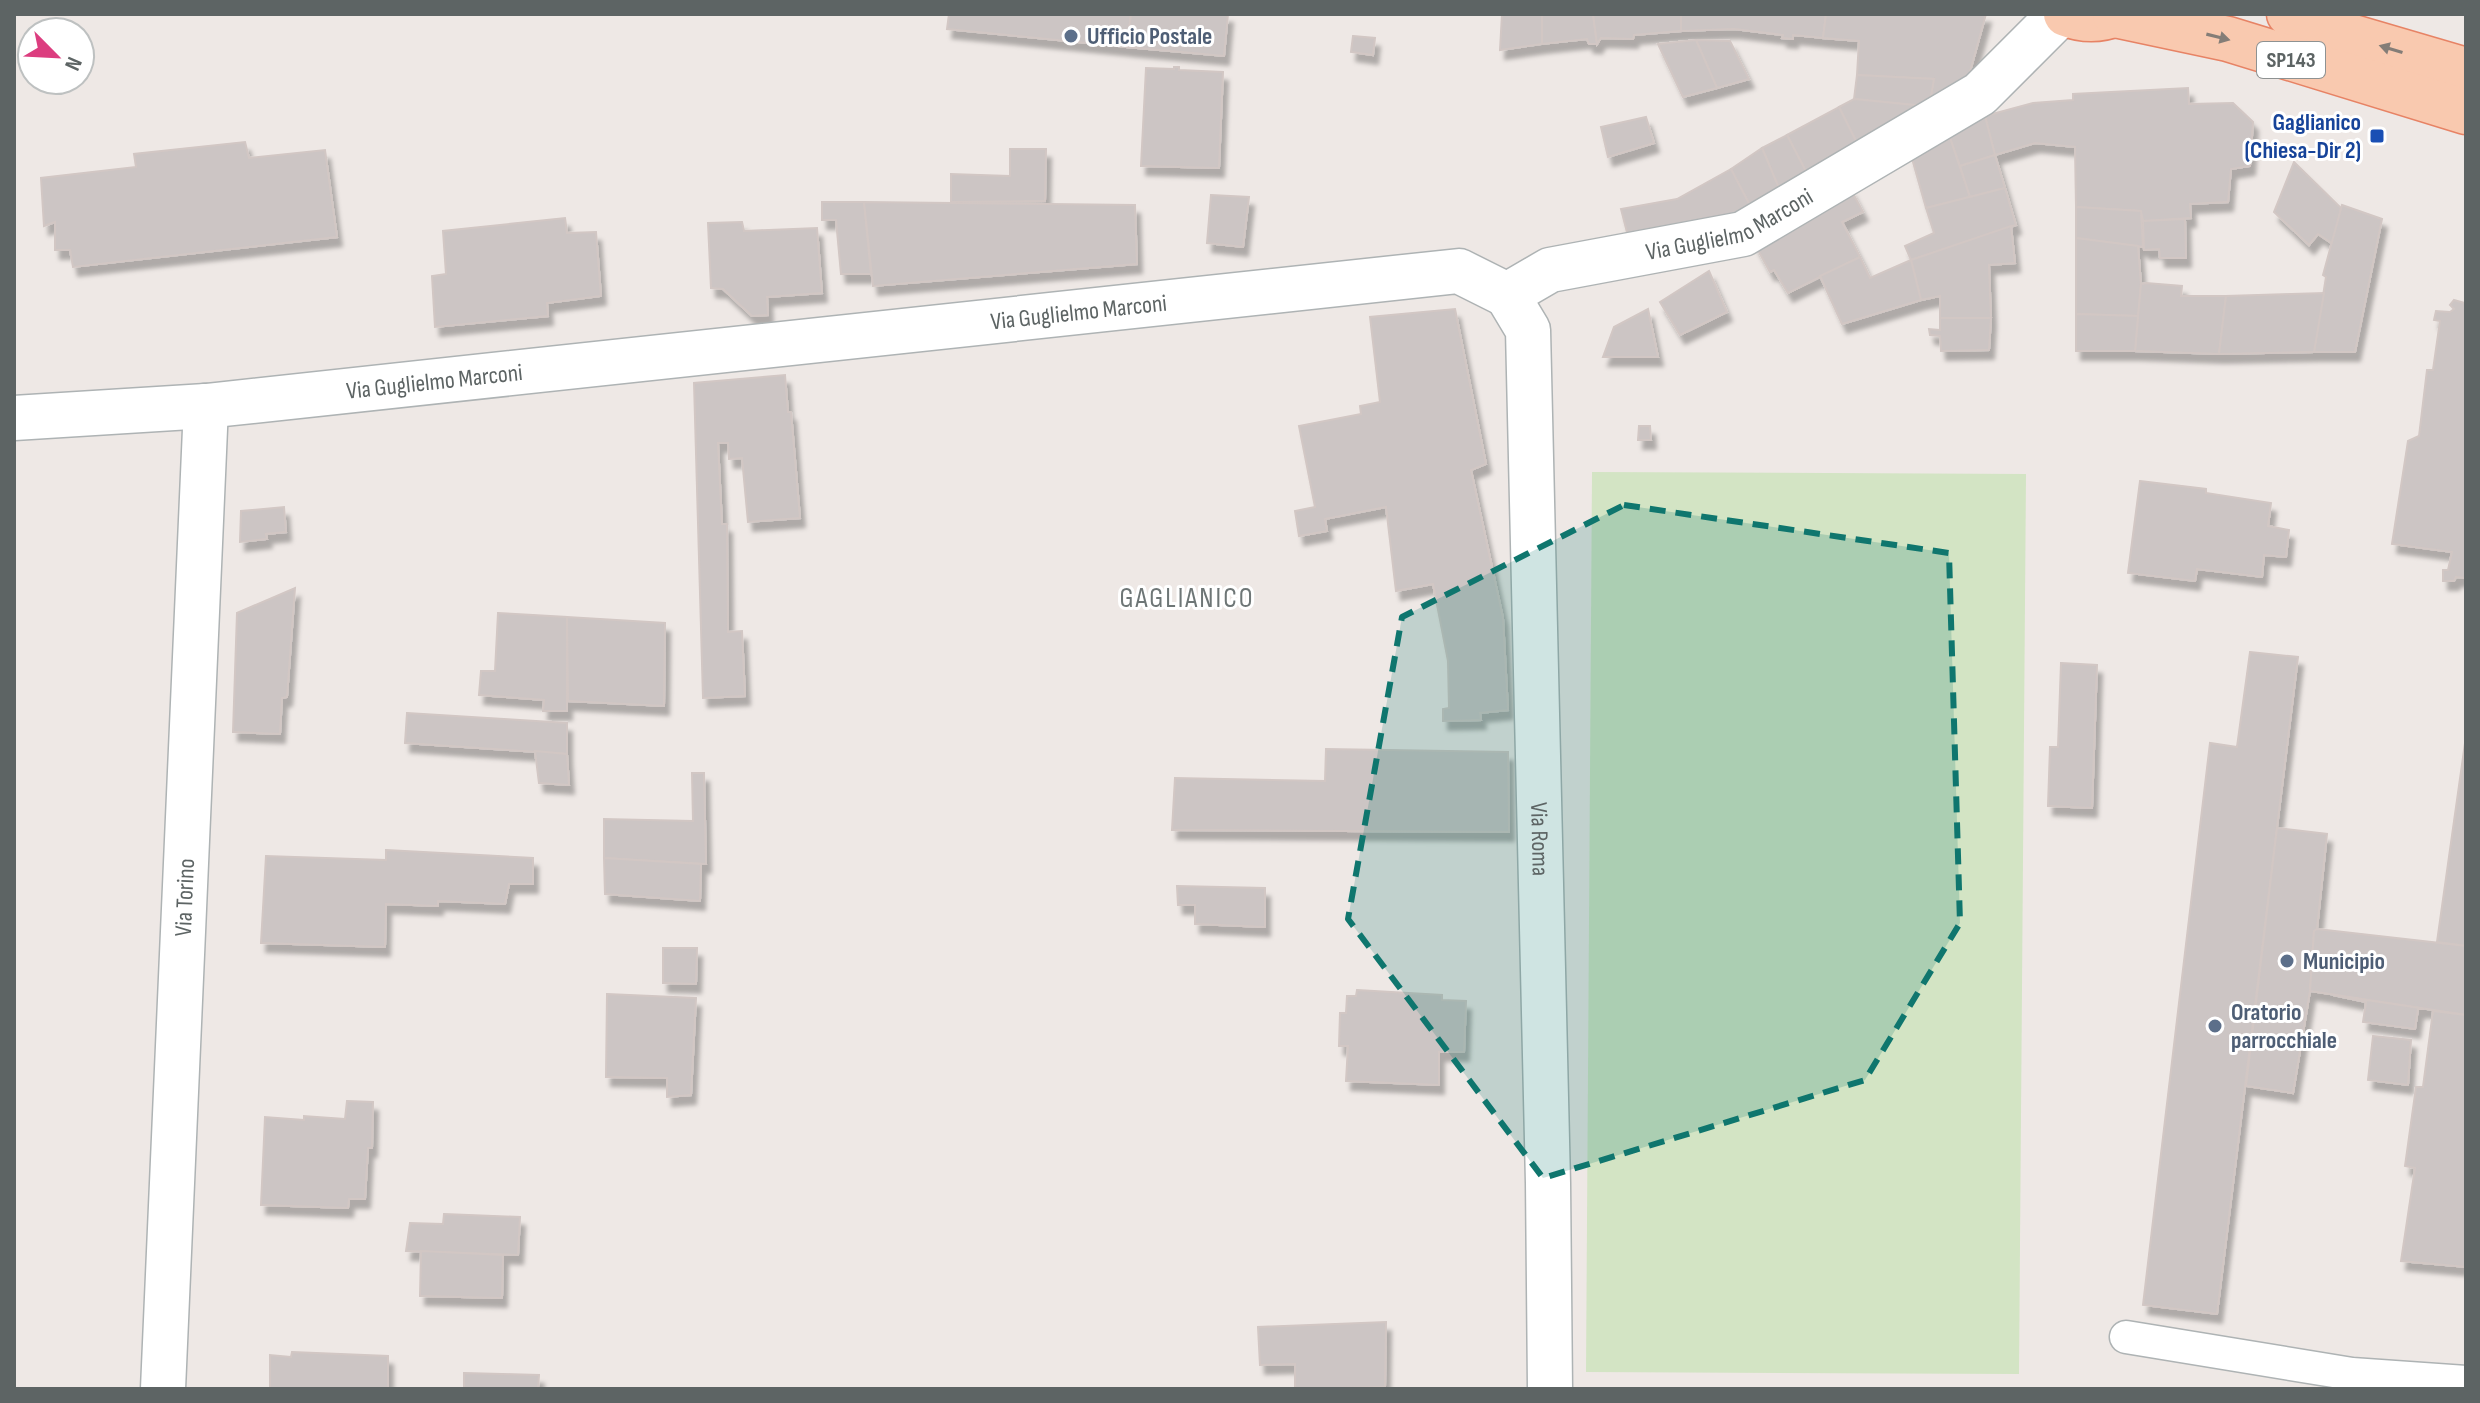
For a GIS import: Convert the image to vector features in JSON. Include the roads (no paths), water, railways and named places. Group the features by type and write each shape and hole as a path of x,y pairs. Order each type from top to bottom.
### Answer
{"main road":[{"name":"SP143","path":"2066,14 2078,19 2097,20 2116,15 2228,39 2466,112"},
{"name":"SP143","path":"2289,14 2350,36 2466,70"}],"street":[{"name":"Via Guglielmo Marconi","path":"14,418 206,406 1459,271 1507,295 1550,270 1743,234 1980,94 2060,14"},
{"name":"Via Roma","path":"1507,295 1528,330 1548,1168 1550,1389"},
{"name":"Via Torino","path":"163,1389 206,406"}],"lane":[{"path":"2126,1337 2352,1374 2466,1382"}],"place":[{"name":"Ufficio Postale","path":"1071,36"},
{"name":"Gaglianico (Chiesa-Dir 2)","path":"2377,136"},
{"name":"Municipio","path":"2287,961"},
{"name":"Oratorio parrocchiale","path":"2215,1026"}],"district":[{"name":"GAGLIANICO","path":"1187,598"}]}
